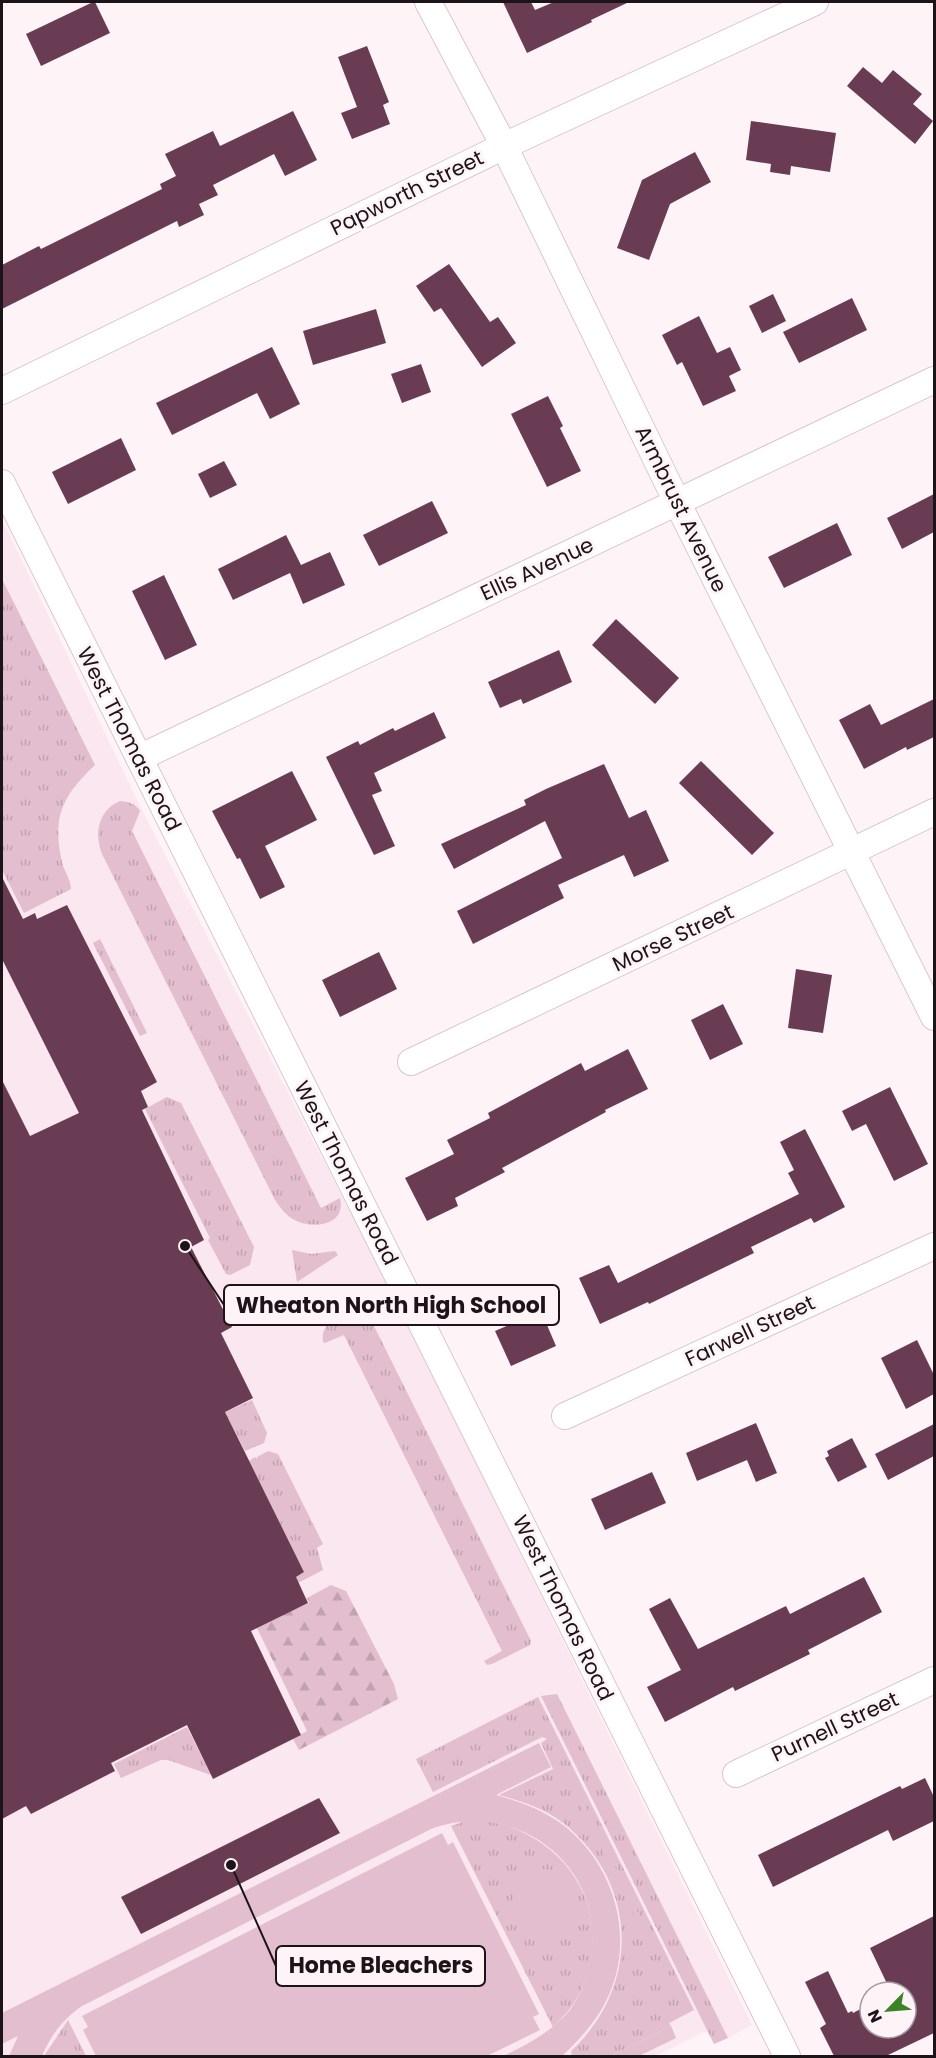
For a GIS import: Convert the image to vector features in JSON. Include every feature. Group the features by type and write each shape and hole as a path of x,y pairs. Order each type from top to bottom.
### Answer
{"street":[{"name":"Armbrust Avenue","path":"428,2 504,146 677,502 934,1017"},
{"name":"Papworth Street","path":"2,391 504,146 815,2"},
{"name":"Ellis Avenue","path":"139,758 934,380"},
{"name":"West Thomas Road","path":"2,483 788,2056"},
{"name":"Morse Street","path":"411,1062 934,812"},
{"name":"Farwell Street","path":"565,1416 934,1246"},
{"name":"Purnell Street","path":"736,1774 934,1680"}],"shaded area":[{"path":"2,519 142,810 394,1297 752,2025 728,2038 704,2032 656,2056 2,2056"}],"green space":[{"path":"2,579 95,765 67,797 59,820 59,846 71,889 24,913 2,870"},
{"path":"120,801 132,803 140,811 132,831 321,1208 340,1198 341,1208 332,1220 316,1225 299,1222 291,1218 275,1200 102,854 98,839 100,823 107,810"},
{"path":"100,939 147,1033 140,1036 93,943"},
{"path":"167,1097 181,1103 254,1247 250,1265 230,1275 226,1274 208,1240 210,1238 145,1109"},
{"path":"292,1250 311,1254 335,1251 338,1255 297,1282"},
{"path":"362,1305 531,1641 530,1645 492,1664 487,1665 484,1661 502,1651 344,1335 323,1342 325,1328 330,1322 341,1314"},
{"path":"252,1400 267,1433 264,1443 245,1451 225,1412"},
{"path":"268,1451 278,1454 323,1544 317,1548 323,1570 298,1583 295,1578 304,1572 249,1461 255,1457 257,1459"},
{"path":"331,1585 346,1591 394,1684 398,1699 299,1750 293,1739 307,1731 256,1626 309,1603 307,1598"},
{"path":"557,1694 728,2038 714,2044 541,1696"},
{"path":"538,1697 694,2010 669,2023 671,2026 611,2056 572,2056 571,2051 594,2025 610,1996 619,1966 622,1935 617,1904 606,1874 587,1846 562,1822 532,1806 499,1795 553,1769 541,1743 547,1739 542,1737 433,1792 416,1759"},
{"path":"187,1727 211,1775 168,1760 161,1760 121,1778 114,1764"},
{"path":"539,1743 551,1767 496,1795 544,1813 559,1822 578,1839 594,1858 607,1880 620,1929 620,1954 615,1979 605,2003 586,2031 562,2056 503,2056 547,2031 563,2018 577,1999 589,1964 592,1930 586,1899 572,1872 551,1849 525,1833 496,1823 464,1822 431,1829 82,2006 58,2028 42,2056 9,2056 18,2036 2,2044 2,2013"},
{"path":"576,1787 655,1947 651,1949 572,1789"},
{"path":"482,1820 512,1828 539,1841 561,1859 577,1882 588,1907 593,1935 590,1964 577,1999 553,2027 451,1826 465,1821"},
{"path":"442,1833 448,1845 453,1842 539,2014 533,2017 540,2030 487,2056 96,2056 83,2030 88,2027 82,2016"},
{"path":"539,1869 551,1869 563,1874 573,1884 578,1902 576,1915 563,1930 551,1935 539,1935 527,1930 517,1920 512,1908 512,1896 517,1884 527,1874"},
{"path":"68,2020 86,2056 44,2056"},
{"path":"671,2026 676,2038 639,2056 611,2056"}],"building":[{"path":"93,2 110,33 41,66 26,34"},
{"path":"503,2 531,2 535,10 554,2 629,2 527,53"},
{"path":"367,46 389,102 383,105 390,124 352,139 341,113 357,107 338,57"},
{"path":"863,67 882,83 893,70 922,94 913,104 933,121 915,144 847,86"},
{"path":"293,111 317,160 285,176 274,154 213,185 218,195 199,204 204,215 179,227 177,221 2,309 2,265 39,246 41,249 162,189 160,184 176,176 165,154 213,131 220,146"},
{"path":"751,121 836,133 830,172 791,166 790,175 770,172 771,164 746,160"},
{"path":"695,152 711,182 670,204 649,260 617,248 642,180"},
{"path":"449,264 490,322 498,317 516,343 482,367 441,308 434,312 416,286"},
{"path":"773,294 786,321 762,333 749,306"},
{"path":"852,298 867,330 799,363 783,332"},
{"path":"376,309 386,343 313,365 303,331"},
{"path":"699,316 717,353 730,347 741,370 729,376 736,391 703,406 682,362 677,365 662,335"},
{"path":"272,347 300,404 270,419 257,393 172,435 156,403"},
{"path":"421,364 431,392 402,403 391,374"},
{"path":"548,396 563,426 560,428 581,471 547,487 511,414"},
{"path":"121,438 136,470 68,504 52,472"},
{"path":"224,461 237,485 210,498 198,474"},
{"path":"934,494 934,532 902,549 887,518"},
{"path":"432,501 448,533 379,566 363,535"},
{"path":"837,523 852,555 784,588 768,557"},
{"path":"286,535 301,565 330,552 345,585 303,604 290,573 233,600 218,569"},
{"path":"164,575 197,645 165,660 132,591"},
{"path":"616,619 679,678 655,704 592,645"},
{"path":"559,650 572,682 523,704 521,699 500,708 488,682"},
{"path":"934,699 934,737 907,750 906,747 864,769 839,720 870,704 881,725"},
{"path":"434,712 446,738 374,773 382,791 372,795 395,846 374,855 326,757 358,741 360,745 393,728 395,731"},
{"path":"701,761 774,833 752,855 679,783"},
{"path":"604,764 629,818 646,810 669,861 634,877 624,855 558,885 564,898 473,944 457,911 562,858 545,821 454,869 441,844 526,805 524,800 546,789"},
{"path":"292,771 317,820 265,846 285,887 260,899 240,858 237,859 212,811"},
{"path":"2,877 23,919 35,913 37,919 67,905 157,1082 141,1091 148,1107 142,1110 204,1240 191,1247 232,1327 221,1333 253,1398 225,1412 304,1572 296,1577 308,1603 251,1631 301,1735 213,1779 187,1725 111,1763 115,1771 31,1814 26,1806 2,1819 2,1080 30,1136 79,1113 2,959"},
{"path":"379,952 397,989 340,1017 322,980"},
{"path":"796,969 832,975 823,1033 788,1028"},
{"path":"723,1004 743,1044 710,1060 691,1020"},
{"path":"628,1049 648,1089 605,1110 606,1112 502,1168 505,1172 455,1198 458,1206 427,1221 405,1178 454,1154 447,1140 490,1118 488,1113 581,1063 585,1071"},
{"path":"890,1087 928,1164 894,1181 866,1124 852,1131 842,1111"},
{"path":"805,1129 845,1207 814,1223 811,1218 751,1247 754,1253 649,1304 648,1302 600,1324 579,1278 609,1265 618,1283 799,1194 788,1173 794,1170 780,1142"},
{"path":"541,1311 556,1346 511,1366 495,1331"},
{"path":"917,1340 934,1375 934,1394 906,1409 881,1358"},
{"path":"756,1423 777,1473 756,1482 747,1460 697,1481 686,1453"},
{"path":"934,1424 934,1456 888,1480 875,1454"},
{"path":"852,1438 867,1467 838,1482 825,1458 829,1456 827,1451"},
{"path":"652,1472 666,1503 605,1530 591,1499"},
{"path":"864,1577 882,1612 808,1650 810,1654 735,1691 733,1687 665,1722 647,1687 681,1670 649,1609 670,1598 698,1649 786,1606 790,1614"},
{"path":"925,1778 934,1797 934,1821 893,1841 888,1830 773,1887 758,1855 900,1786 902,1789"},
{"path":"319,1798 340,1833 141,1934 121,1897"},
{"path":"934,1916 934,2033 886,2056 834,2056 820,2028 826,2024 805,1982 828,1971 848,2013 858,2010 858,2040 918,2040 918,1980 885,1980 870,1948"}],"place":[{"name":"Wheaton North High School","path":"185,1246"},
{"name":"Home Bleachers","path":"231,1865"}]}
